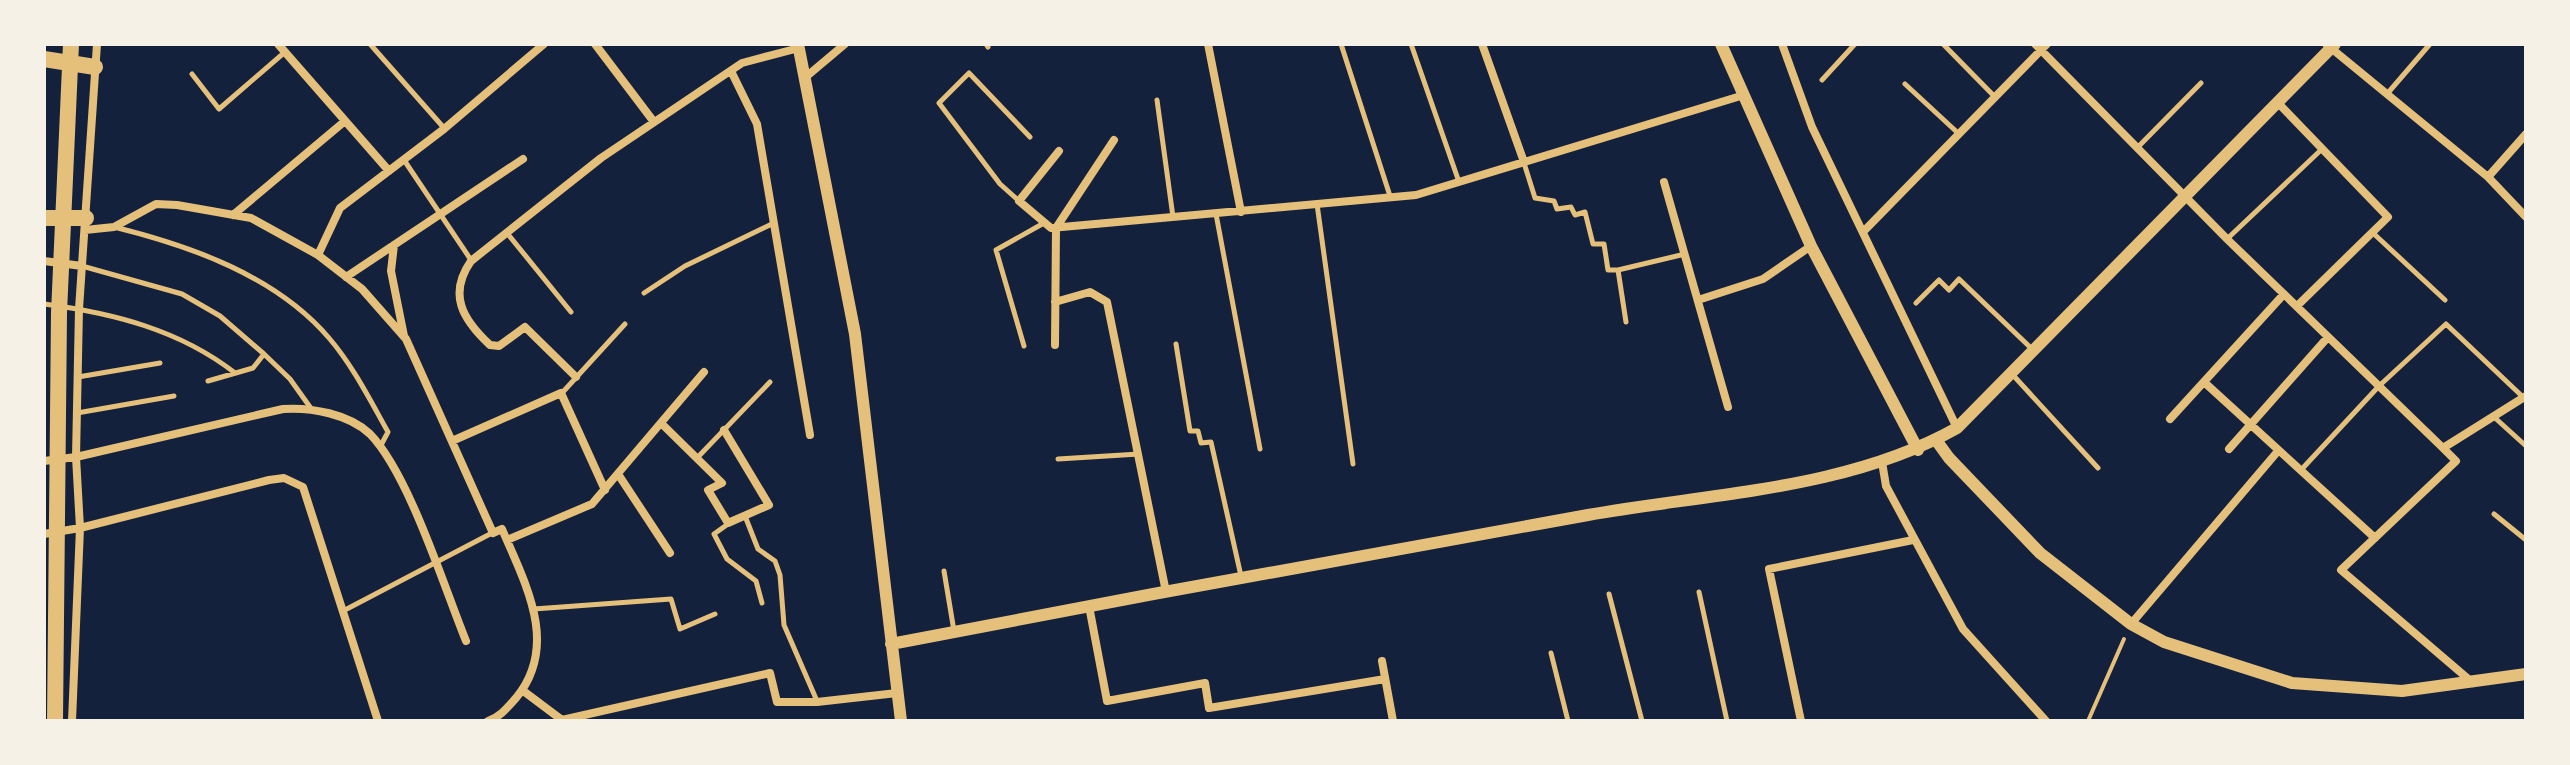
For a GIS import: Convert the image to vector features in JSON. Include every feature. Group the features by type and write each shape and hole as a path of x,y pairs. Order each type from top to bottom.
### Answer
{"main road":[{"path":"55,721 59,313 71,44"},
{"path":"44,59 95,67"},
{"path":"44,218 85,224"}],"street":[{"path":"72,721 80,528 76,457 79,309 97,44"},
{"path":"278,44 389,171"},
{"path":"318,255 340,208 444,129 544,44"},
{"path":"595,44 654,122"},
{"path":"807,76 845,44"},
{"path":"1208,44 1241,212"},
{"path":"1482,44 1524,162"},
{"path":"1721,44 1811,246 1918,450"},
{"path":"1782,44 1812,127 1957,428"},
{"path":"891,644 1596,513 1751,490 1882,462 1918,450 1957,428 2278,103 2331,45 2488,177 2526,217"},
{"path":"576,377 525,327 499,346 490,345 479,335 457,295 460,277 471,261 601,158 731,71 769,54 798,46 807,76 855,334 901,721"},
{"path":"1863,232 2041,46 2185,197 2456,461 2341,570 2473,684"},
{"path":"731,71 757,124 810,435"},
{"path":"1059,151 1019,201 1056,228 1416,195 1744,95"},
{"path":"2278,103 2386,213 2387,220 2297,306"},
{"path":"233,215 345,121"},
{"path":"2488,177 2526,134"},
{"path":"1055,345 1056,228 1114,140"},
{"path":"346,277 523,159"},
{"path":"1664,182 1728,407"},
{"path":"85,224 114,227 156,204 251,218 318,255 362,289 404,337"},
{"path":"394,245 391,271 404,337 493,533 502,529 537,617 532,674 497,718 488,721"},
{"path":"1698,300 1763,279 1811,246"},
{"path":"44,261 82,266"},
{"path":"1055,302 1090,292 1107,302 1166,592"},
{"path":"2170,419 2284,294"},
{"path":"2229,449 2328,337"},
{"path":"507,540 592,504 704,372"},
{"path":"2204,382 2375,538"},
{"path":"452,441 561,393 605,490"},
{"path":"2443,448 2525,397"},
{"path":"44,461 76,457 283,409 310,407 369,433 380,448 403,485 466,641"},
{"path":"661,423 722,483 708,490 728,523 769,505 724,430"},
{"path":"1936,440 1949,458 2040,553 2131,624 2164,642 2292,683 2402,691 2473,684 2526,674"},
{"path":"2131,624 2278,451"},
{"path":"1882,462 1886,486 1963,629 2046,721"},
{"path":"618,474 670,553"},
{"path":"44,534 80,528 269,480 295,480 303,487 378,721"},
{"path":"1801,721 1769,569 1913,540"},
{"path":"1089,606 1107,701 1205,683 1209,708 1385,679"},
{"path":"1382,661 1393,721"},
{"path":"522,690 562,720 770,673 777,702 817,702 897,693"}],"lane":[{"path":"370,44 444,129"},
{"path":"1341,44 1390,197"},
{"path":"1411,44 1459,182"},
{"path":"1822,80 1855,44"},
{"path":"1943,44 1995,97"},
{"path":"2387,94 2430,44"},
{"path":"192,74 219,109 285,52"},
{"path":"1019,201 1000,184 939,103 969,73 1030,137"},
{"path":"2137,148 2201,83"},
{"path":"1905,84 1959,134"},
{"path":"1157,100 1174,218"},
{"path":"2227,239 2322,149"},
{"path":"404,160 471,261"},
{"path":"1524,162 1535,198 1554,201 1557,209 1571,207 1575,215 1585,212 1593,244 1604,244 1608,270 1685,254"},
{"path":"1317,204 1353,464"},
{"path":"1216,214 1260,449"},
{"path":"1024,346 996,250 1044,222"},
{"path":"644,293 685,266 774,223"},
{"path":"114,227 209,256 280,296 328,337 363,387 388,432 380,448"},
{"path":"507,233 571,312"},
{"path":"2373,233 2445,300"},
{"path":"82,266 182,294 220,316 290,379 310,407"},
{"path":"1618,270 1626,322"},
{"path":"1916,303 1939,280 1949,290 1959,279 2033,351"},
{"path":"44,304 79,309 147,326 186,341 235,373"},
{"path":"561,393 625,324"},
{"path":"2301,470 2379,386 2446,324 2525,397"},
{"path":"1176,344 1190,431 1198,431 1201,443 1211,442 1241,577"},
{"path":"208,381 253,368 264,354"},
{"path":"78,377 160,363"},
{"path":"2011,373 2098,468"},
{"path":"697,458 770,382"},
{"path":"77,413 174,396"},
{"path":"2493,417 2526,446"},
{"path":"1058,459 1139,454"},
{"path":"2494,514 2526,540"},
{"path":"745,516 758,549 775,561 780,575 784,625 817,702"},
{"path":"728,523 714,534 727,559 756,581 762,603"},
{"path":"343,611 493,533"},
{"path":"944,571 955,632"},
{"path":"1699,592 1727,721"},
{"path":"1609,594 1642,721"},
{"path":"534,609 671,599 680,629 715,614"},
{"path":"1551,653 1568,721"}],"path":[{"path":"2088,721 2131,624"}]}
